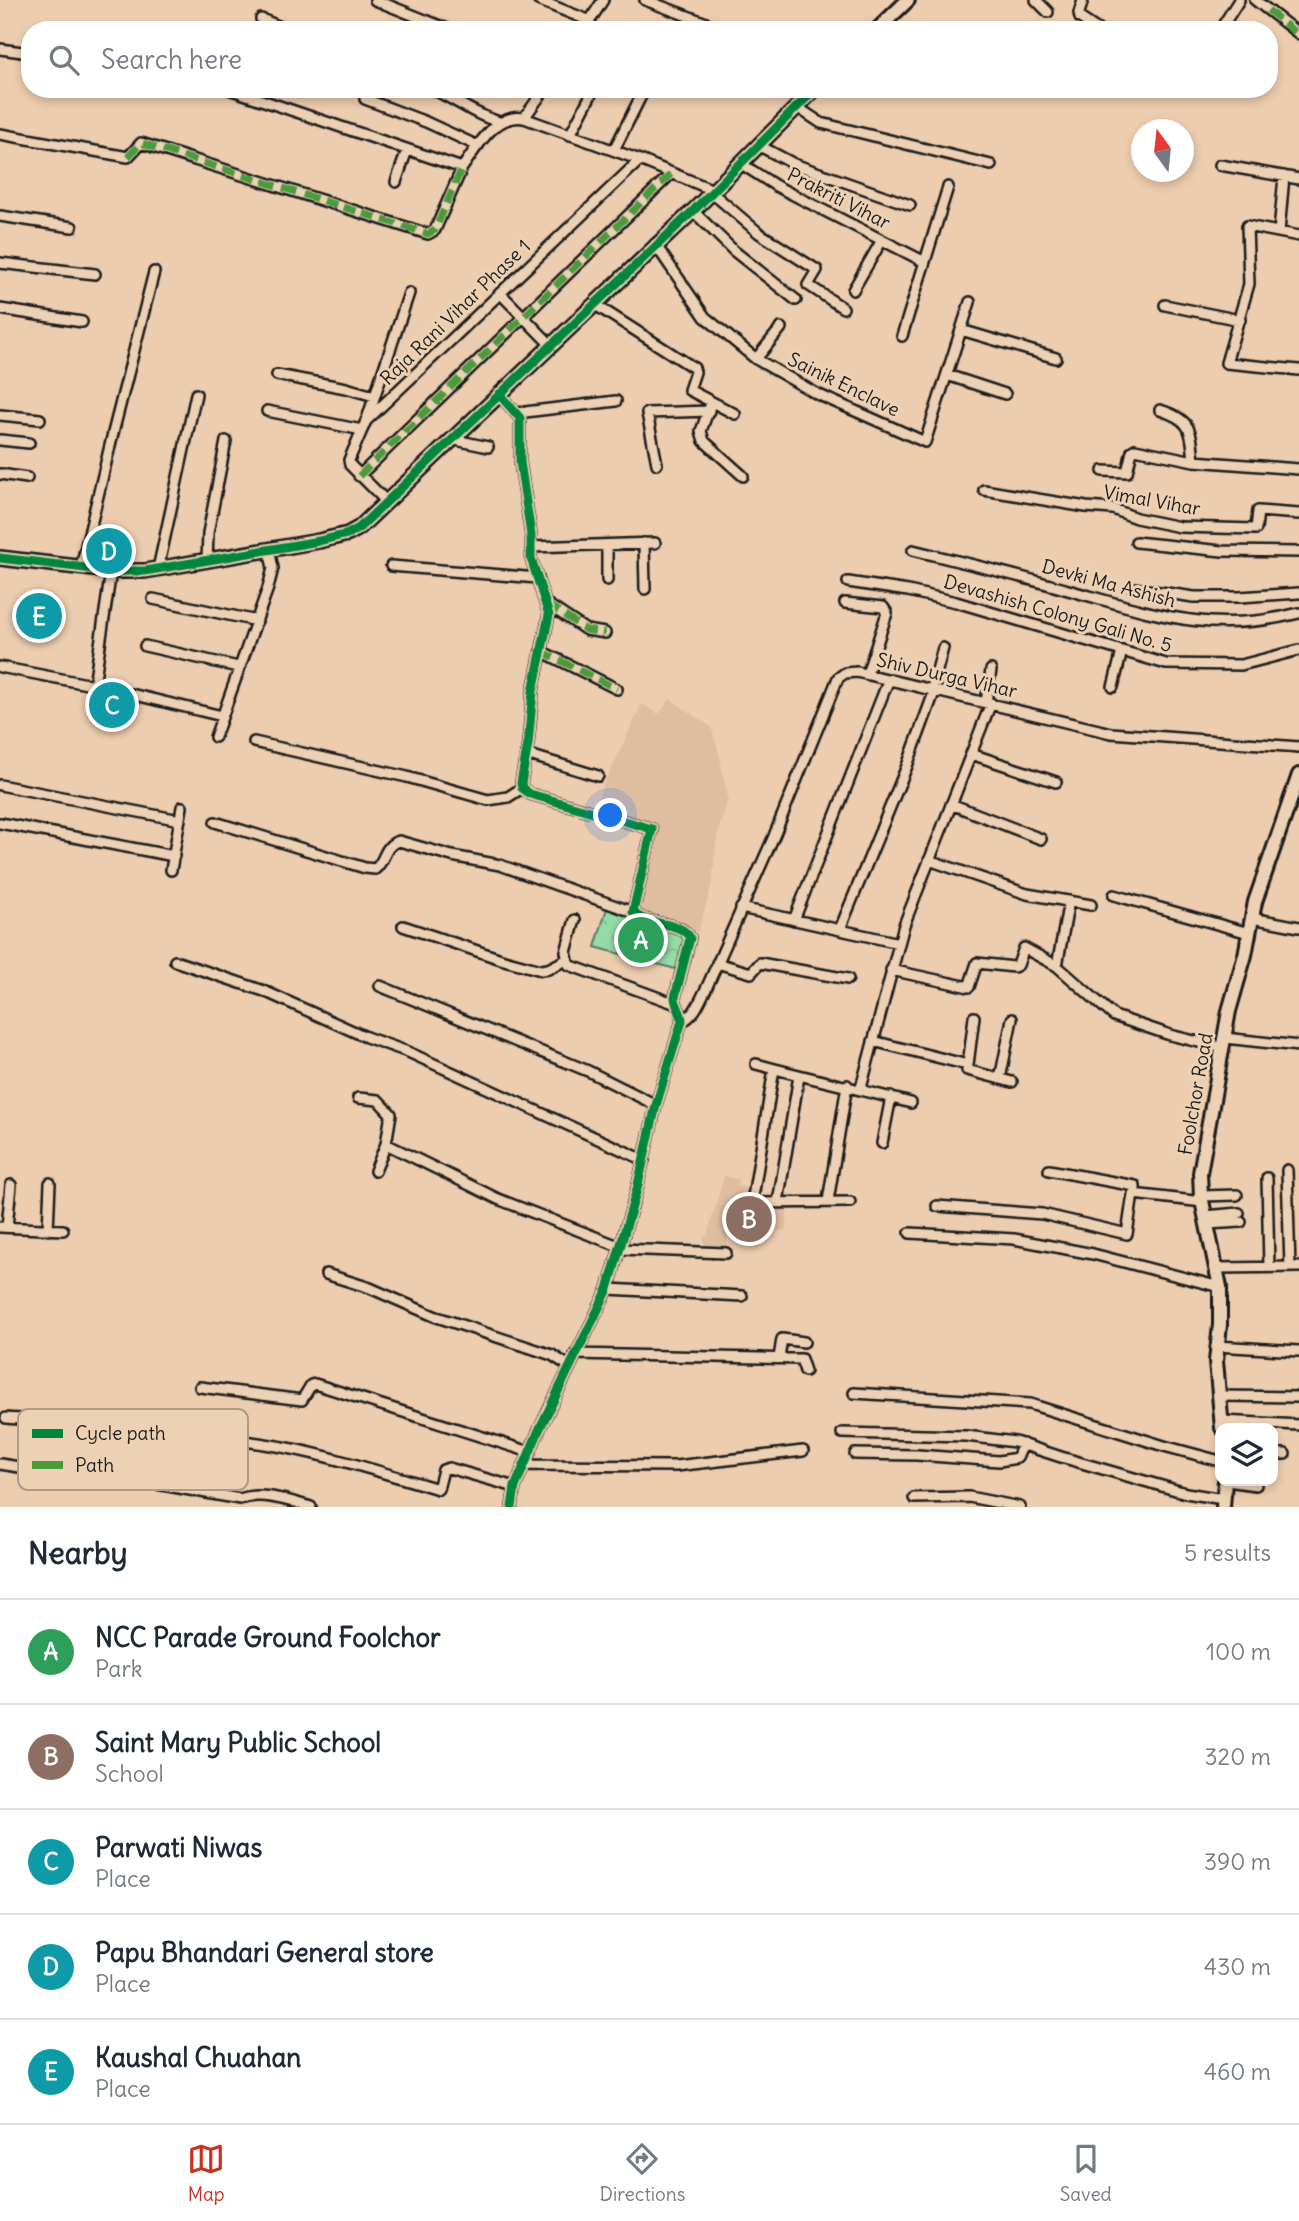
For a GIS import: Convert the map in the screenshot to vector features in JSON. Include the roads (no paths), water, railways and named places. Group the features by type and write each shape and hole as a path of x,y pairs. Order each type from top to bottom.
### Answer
{"street":[{"path":"375,0 428,21"},
{"path":"538,0 590,21 603,0"},
{"path":"645,0 671,5 704,21"},
{"path":"886,21 908,0"},
{"path":"1036,0 1048,12"},
{"path":"1083,0 1079,13 1084,21"},
{"path":"1226,21 1239,0"},
{"path":"1255,0 1298,34"},
{"path":"1268,9 1276,0"},
{"path":"261,19 266,21"},
{"path":"0,50 21,52"},
{"path":"255,98 462,168"},
{"path":"453,98 489,119 500,122"},
{"path":"524,118 538,98"},
{"path":"570,135 589,98"},
{"path":"614,150 640,98"},
{"path":"0,558 111,572 158,569 270,555 348,534 359,528 692,211 806,98"},
{"path":"365,99 426,122 478,146"},
{"path":"796,107 821,123 991,165"},
{"path":"0,134 128,157 141,143 428,234 435,230 462,168 478,146 500,122 512,117 524,118 640,160 712,191 760,233 817,270 808,285 843,308"},
{"path":"758,145 794,164 910,205"},
{"path":"396,182 407,150"},
{"name":"Raja Rani Vihar Phase 1","path":"359,476 349,465 349,460 364,426 640,160"},
{"name":"Prakriti Vihar","path":"740,163 776,186 923,261"},
{"path":"1220,165 1299,179"},
{"path":"386,501 359,476 672,173"},
{"path":"1279,232 1284,176"},
{"path":"902,336 948,187"},
{"path":"692,211 734,251 796,300"},
{"path":"0,216 72,227"},
{"path":"1299,236 1247,226 1249,284 1226,363 1299,370"},
{"path":"853,290 882,240"},
{"name":"Sainik Enclave","path":"655,244 705,317 756,359 817,394 925,442 970,302"},
{"path":"0,263 95,274"},
{"path":"81,567 154,272"},
{"path":"267,411 364,426 409,293"},
{"path":"500,293 551,345"},
{"path":"594,304 694,368 689,390 710,406 734,414"},
{"path":"1165,305 1240,320"},
{"path":"0,309 82,321"},
{"path":"756,359 781,328"},
{"path":"961,330 1056,358"},
{"path":"277,375 374,396"},
{"path":"947,375 1006,394"},
{"path":"158,569 196,394"},
{"path":"499,394 517,413 522,424 520,462 530,524 531,558 549,615 529,713 526,754 520,783 530,794 652,829 633,912"},
{"path":"517,413 616,401"},
{"path":"657,464 647,413 710,406"},
{"path":"710,406 701,431 704,441 743,476"},
{"path":"1160,410 1183,418 1189,429 1194,461"},
{"path":"0,415 40,419"},
{"path":"451,439 488,447"},
{"path":"0,440 29,443"},
{"path":"207,561 208,533 226,441"},
{"path":"1103,471 1127,472 1132,451 1136,449 1194,461 1299,469"},
{"path":"0,474 27,478"},
{"name":"Vimal Vihar","path":"984,491 1113,509 1136,518 1181,527 1256,529 1258,511 1299,513"},
{"path":"1136,542 1222,551 1299,552"},
{"path":"644,543 645,589"},
{"path":"531,547 655,543"},
{"path":"607,545 607,580"},
{"name":"Devki Ma Ashish","path":"912,550 1000,571 1169,618 1211,624 1299,613"},
{"path":"215,737 238,667 257,621 273,568 270,555"},
{"path":"391,566 538,579"},
{"path":"94,685 111,572"},
{"name":"Devashish Colony Gali No. 5","path":"848,582 956,602 1166,664 1241,665 1299,650"},
{"path":"1133,588 1195,597 1299,593"},
{"path":"153,599 257,621"},
{"path":"845,603 883,607 887,613 867,674"},
{"path":"547,604 586,630 605,633"},
{"path":"145,646 238,667"},
{"path":"840,929 907,766 933,689 943,648"},
{"path":"541,651 617,689"},
{"path":"1114,687 1122,651"},
{"path":"0,667 127,692 222,716"},
{"path":"861,1088 899,943 988,703 991,670"},
{"name":"Shiv Durga Vihar","path":"682,1021 694,1012 718,963 774,836 838,678 845,673 890,679 1111,733 1299,747"},
{"path":"794,920 890,679"},
{"path":"254,742 407,777 488,800 508,797 522,788"},
{"path":"526,754 598,776"},
{"path":"971,754 1056,782"},
{"name":"Foolchor Road","path":"1222,1423 1216,1346 1220,1325 1220,1287 1202,1199 1200,1173 1229,1011 1262,876 1299,775"},
{"path":"0,785 180,820"},
{"path":"951,804 1041,839"},
{"path":"171,870 182,807"},
{"path":"215,822 365,868 375,869 381,864 387,848 399,841 452,856 500,865 689,934 690,946 675,997 682,1021 656,1105 621,1248 608,1289 569,1366 515,1487 512,1507"},
{"path":"0,823 174,856"},
{"path":"929,860 1027,894 1091,905"},
{"path":"1114,895 1249,933"},
{"path":"1056,966 1069,901"},
{"path":"741,908 899,943"},
{"path":"1252,918 1299,927"},
{"path":"575,920 566,960 569,965 676,1003"},
{"path":"403,926 541,970 566,960"},
{"path":"891,970 969,987 977,963 1014,967 1018,965 1024,948 1056,966 1114,1016 1170,1035 1224,1043 1299,1046"},
{"path":"175,961 264,991 366,1037 408,1052 644,1160"},
{"path":"718,963 751,972 760,963 848,979"},
{"path":"380,986 588,1071 656,1105"},
{"path":"974,1017 967,1070 1012,1082"},
{"path":"1000,1079 1013,1018"},
{"path":"873,1041 968,1065"},
{"path":"756,1064 799,1076 861,1088 911,1103"},
{"path":"774,1069 752,1203 850,1202"},
{"path":"778,1202 799,1076"},
{"path":"828,1201 847,1085"},
{"path":"358,1097 378,1100 391,1114 386,1144 375,1171"},
{"path":"882,1143 891,1097"},
{"path":"386,1144 498,1199 621,1248 726,1253"},
{"path":"937,1206 1042,1214 1127,1234 1135,1186 1049,1170"},
{"path":"1216,1268 1295,1267 1287,1170"},
{"path":"1267,1178 1269,1267"},
{"path":"48,1230 50,1183"},
{"path":"11,1185 4,1227 64,1230"},
{"path":"1135,1195 1202,1199 1237,1195"},
{"path":"1206,1220 1240,1218"},
{"path":"909,1233 1014,1239 1093,1254 1220,1287"},
{"path":"326,1274 370,1288 434,1316 552,1355 569,1366"},
{"path":"608,1289 742,1296"},
{"path":"779,1358 782,1339 804,1342"},
{"path":"1216,1346 1299,1351"},
{"path":"575,1354 801,1359 805,1371"},
{"path":"200,1387 302,1400 315,1384 530,1452"},
{"path":"854,1393 1030,1404 1215,1460"},
{"path":"1219,1396 1299,1398"},
{"path":"6,1418 18,1419"},
{"path":"1278,1424 1299,1424"},
{"path":"842,1433 966,1436 1023,1444 1223,1503"},
{"path":"248,1443 284,1448 359,1466 438,1489 443,1470 449,1468 515,1487"},
{"path":"855,1454 999,1461 1017,1458 1023,1444"},
{"path":"525,1465 676,1466 803,1451"},
{"path":"1278,1454 1284,1454"},
{"path":"0,1464 18,1467"},
{"path":"190,1490 240,1499 249,1496 272,1497 311,1507"},
{"path":"914,1498 970,1497 1020,1507"}],"place":[{"name":"Papu Bhandari General store","path":"109,551"},
{"name":"Kaushal Chuahan","path":"39,616"},
{"name":"Parwati Niwas","path":"112,705"},
{"name":"NCC Parade Ground Foolchor","path":"641,940"},
{"name":"Saint Mary Public School","path":"749,1219"}]}
